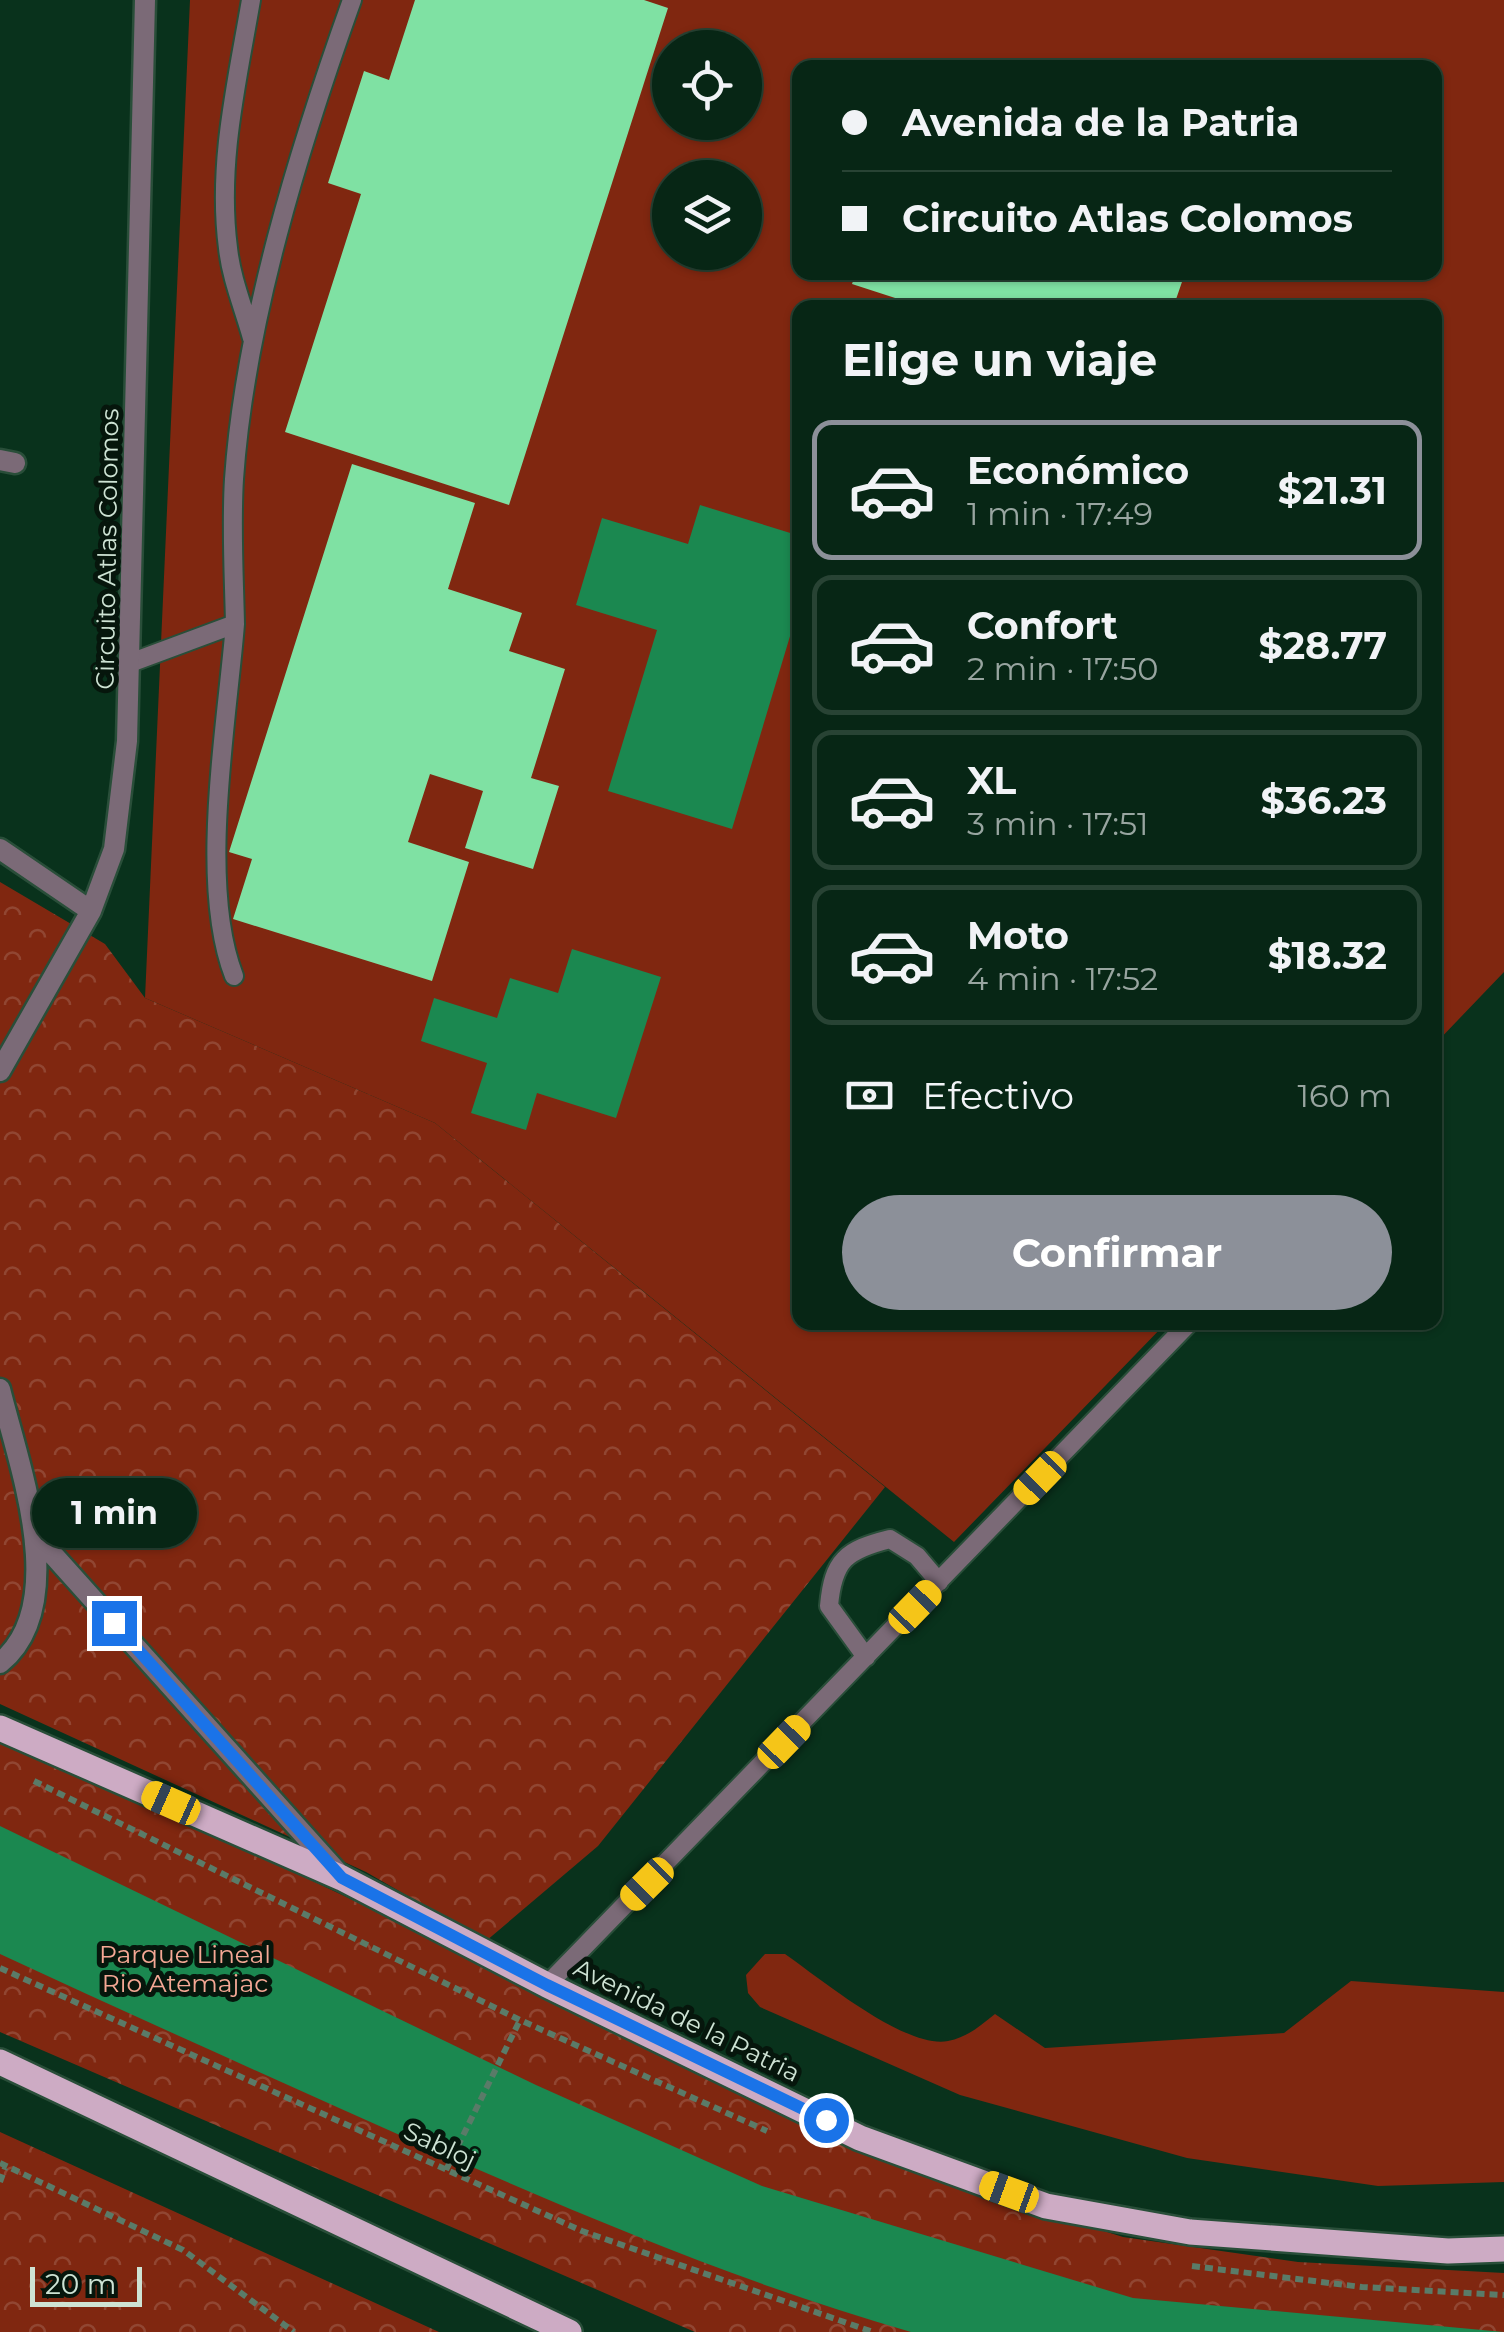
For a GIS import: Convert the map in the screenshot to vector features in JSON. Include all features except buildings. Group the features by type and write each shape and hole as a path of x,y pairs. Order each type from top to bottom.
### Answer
{"main road":[{"name":"Avenida de la Patria","path":"0,1728 342,1878 547,1985 860,2138 1046,2206 1190,2232 1448,2251 1504,2250"},
{"path":"0,2062 569,2332"}],"street":[{"name":"Circuito Atlas Colomos","path":"0,1071 91,910 114,849 127,741 130,664 145,0"},
{"path":"0,849 91,910"},
{"path":"0,1389 38,1538 33,1598 23,1638 0,1663"},
{"path":"38,1538 342,1878"}],"lane":[{"path":"250,0 226,149 224,200 228,251 252,338"},
{"path":"234,976 221,942 218,826 235,624 234,481 252,338 328,68 352,0"},
{"path":"130,664 235,624"},
{"path":"547,1985 1182,1330"},
{"path":"866,1656 829,1606 832,1576 854,1548 890,1539 916,1556 939,1582"}],"path":[{"name":"Sabloj","path":"0,1968 582,2230 873,2332"},
{"path":"446,2170 520,2020"},
{"path":"0,2182 3,2166 183,2250 294,2332"}],"green space":[{"path":"190,0 1504,0 1504,972 1442,1037 1442,300 792,300 792,1330 1159,1330 954,1542 435,1123 145,998"},
{"path":"0,882 105,944 145,998 435,1123 885,1487 598,1846 486,1941 366,1872 0,1704"},
{"name":"Parque Lineal Rio Atemajac","path":"0,1739 254,1853 938,2179 1123,2237 1298,2262 1504,2273 1504,2332 695,2332 0,2032"},
{"path":"765,1954 785,1954 864,2010 909,2034 930,2041 948,2041 968,2034 995,2014 1045,2048 1284,2033 1351,1981 1504,1992 1504,2182 1378,2186 1187,2158 960,2095 760,2007 748,1993 746,1975"},
{"path":"0,2132 439,2332 0,2332"}],"shaded area":[{"path":"700,505 792,534 792,630 732,829 608,791 657,630 576,605 602,518 688,544"},
{"path":"572,949 661,977 616,1118 537,1093 526,1130 471,1113 487,1063 421,1041 434,998 497,1018 510,978 558,993"},
{"path":"0,1826 536,2085 762,2186 1133,2298 1504,2332 911,2332 848,2313 602,2222 0,1954"}],"route":[{"path":"114,1623 342,1878 547,1985 826,2120"}]}
